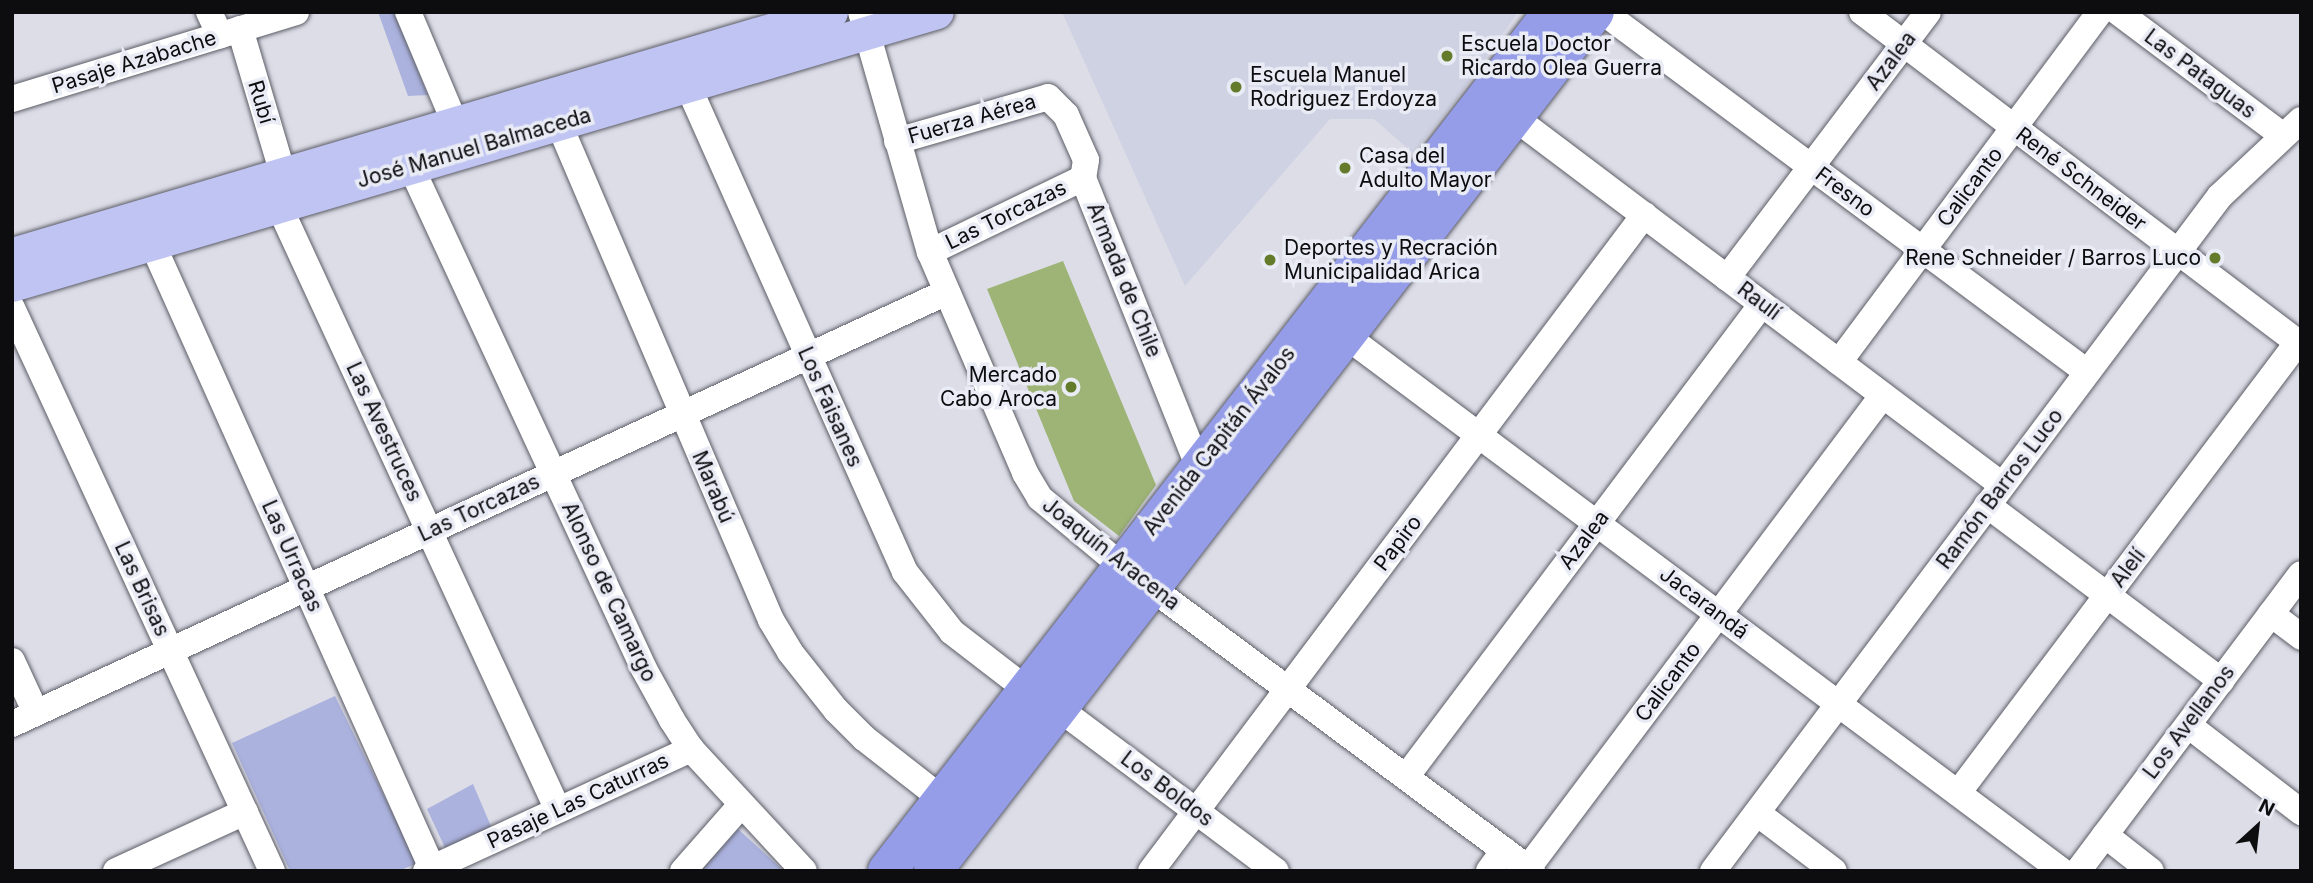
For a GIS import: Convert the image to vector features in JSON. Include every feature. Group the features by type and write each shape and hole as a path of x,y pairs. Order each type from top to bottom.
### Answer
{"highway":[{"name":"Avenida Capitán Ávalos","path":"1136,576 1199,468 1552,12"},
{"name":"Avenida Capitán Ávalos","path":"933,871 1042,699 1136,576 1346,336 1594,12"},
{"name":"Avenida Capitán Ávalos","path":"887,871 942,799 1042,699"}],"main road":[{"name":"José Manuel Balmaceda","path":"12,285 152,243 455,123 831,12"},
{"name":"José Manuel Balmaceda","path":"12,254 281,190 411,167 688,86 863,23 937,12"}],"street":[{"name":"Pasaje Azabache","path":"12,99 223,26 296,12"},
{"path":"408,12 455,123"},
{"name":"Fresno","path":"1604,12 2087,372"},
{"name":"René Schneider","path":"1862,12 2299,344"},
{"name":"Azalea","path":"1727,278 1928,12"},
{"name":"Calicanto","path":"1839,362 2100,12"},
{"name":"Las Pataguas","path":"2118,12 2292,128"},
{"name":"Joaquín Aracena","path":"863,23 930,252 1030,485 1047,506 1136,576 1406,777 1497,860 1530,869"},
{"name":"Rubí","path":"223,26 281,190"},
{"name":"Los Faisanes","path":"688,86 905,572 916,591 952,632 1042,699"},
{"name":"Armada de Chile","path":"1048,97 1066,115 1086,160 1083,178 1199,468"},
{"name":"Fuerza Aérea","path":"897,141 1048,97"},
{"name":"Raulí","path":"1515,118 1883,395 2107,596 2221,681"},
{"name":"Marabú","path":"559,124 757,593 790,652 813,683 864,738 942,799"},
{"name":"Ramón Barros Luco","path":"1713,871 2177,252 2239,176 2292,128"},
{"name":"Alonso de Camargo","path":"411,167 644,669 691,749 804,871"},
{"name":"Las Torcazas","path":"930,252 1083,178"},
{"name":"Las Avestruces","path":"281,190 430,531 558,810"},
{"name":"Papiro","path":"1151,871 1644,215"},
{"name":"Las Urracas","path":"152,243 307,588 429,869"},
{"name":"Las Torcazas","path":"12,724 947,292"},
{"name":"Azalea","path":"1406,777 1762,304"},
{"name":"Las Brisas","path":"12,308 272,871"},
{"name":"Jacarandá","path":"1346,336 2062,871"},
{"name":"Alelí","path":"1958,793 2299,344"},
{"name":"Calicanto","path":"1530,869 1883,395"},
{"name":"Los Avellanos","path":"2078,871 2301,574"},
{"path":"2271,614 2301,637"},
{"path":"12,662 36,713"},
{"name":"Los Boldos","path":"1042,699 1276,871"},
{"path":"2188,725 2301,812"},
{"name":"Pasaje Las Caturras","path":"429,869 691,749"},
{"path":"683,871 741,806"},
{"path":"117,871 245,812"},
{"path":"1757,813 1834,871"},
{"path":"2105,835 2151,871"}],"shaded area":[{"path":"378,12 394,12 428,95 408,96"},
{"path":"1062,12 1518,12 1456,100 1413,153 1374,119 1330,119 1185,286"},
{"path":"335,696 417,863 399,871 290,871 232,743"},
{"path":"473,784 493,831 446,850 427,809"},
{"path":"738,829 784,871 701,871"}],"building":[{"name":"Mercado Cabo Aroca","path":"1063,261 1156,485 1119,536 1074,501 987,289"}],"place":[{"name":"Escuela Doctor Ricardo Olea Guerra","path":"1447,56"},
{"name":"Escuela Manuel Rodriguez Erdoyza","path":"1236,87"},
{"name":"Casa del Adulto Mayor","path":"1345,168"},
{"name":"Rene Schneider / Barros Luco","path":"2215,258"},
{"name":"Deportes y Recración Municipalidad Arica","path":"1270,260"},
{"name":"Mercado Cabo Aroca","path":"1071,387"}]}
